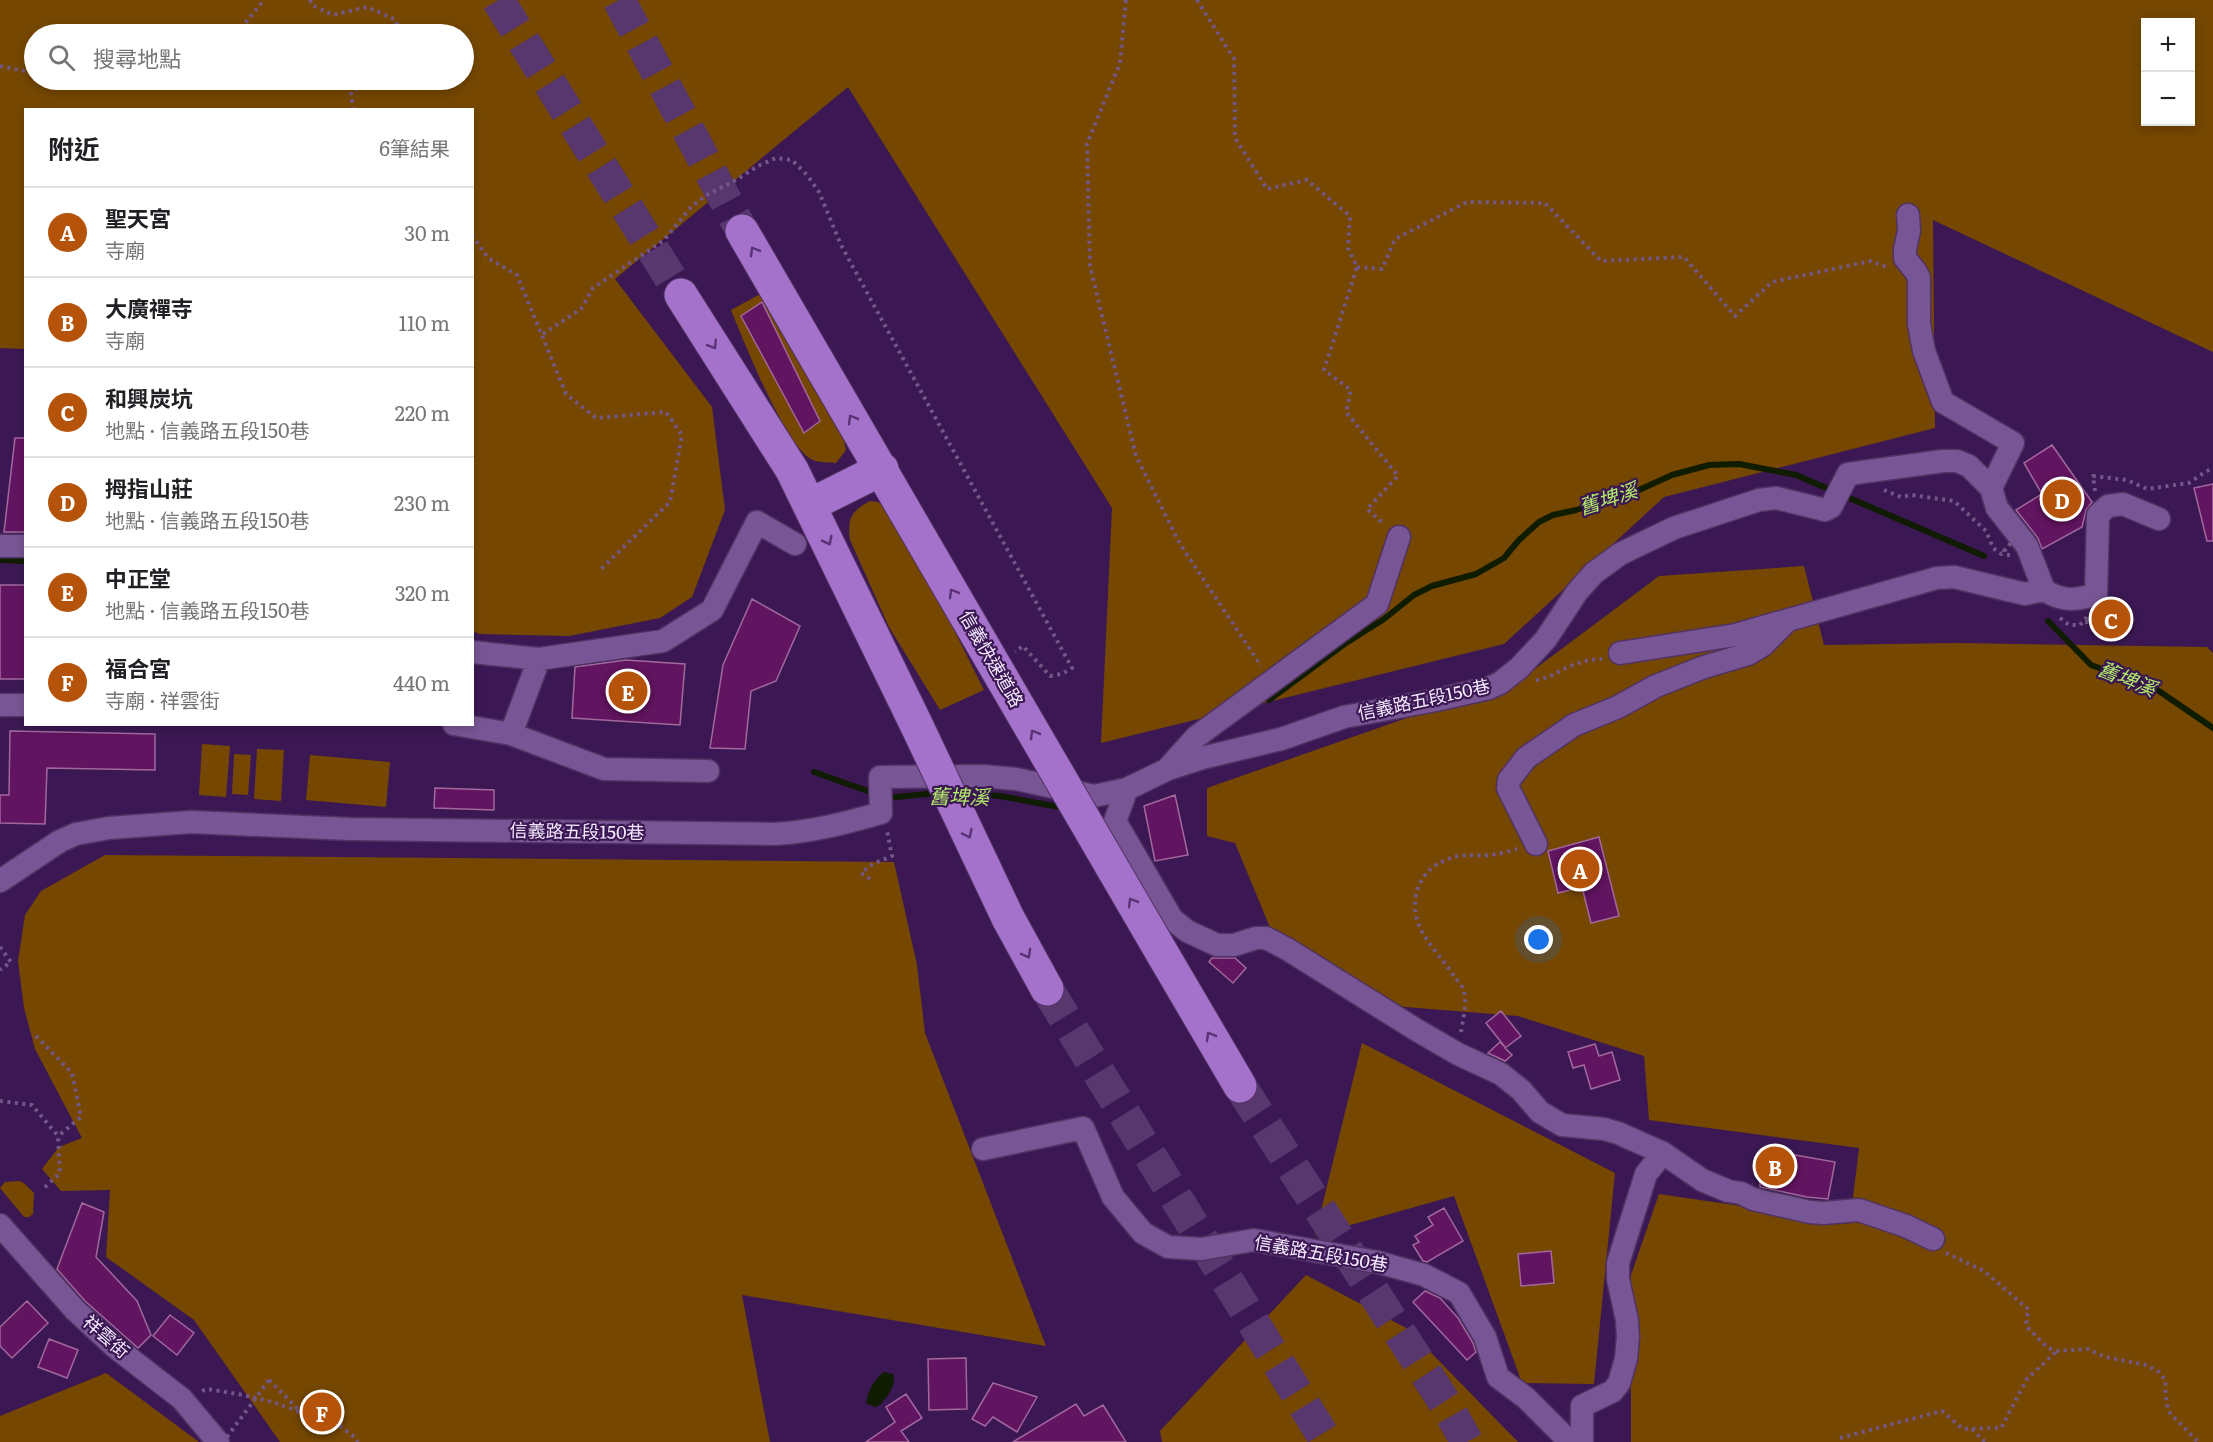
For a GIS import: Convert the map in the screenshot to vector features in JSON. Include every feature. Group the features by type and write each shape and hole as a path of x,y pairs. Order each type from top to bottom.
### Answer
{"highway":[{"name":"信義快速道路","path":"742,231 1240,1086"},
{"path":"681,295 792,470 1008,918 1047,989"},
{"path":"810,505 882,469"}],"street":[{"path":"1908,215 1909,231 1905,258 1919,278 1918,324 1924,351 1943,402 2013,443 1991,488"},
{"path":"1848,474 1943,461 1969,466 1991,488 1997,508 2014,545 2026,546 2044,590 2054,596 2072,600 2096,595 2098,515 2108,506 2122,504 2159,519"},
{"name":"信義路五段150巷","path":"0,881 60,841 76,834 132,826 191,822 349,829 775,834 796,833 842,824 881,813 880,777 982,776 1005,778 1094,796 1127,789 1168,769 1202,758 1281,739 1344,717 1489,688 1500,683 1519,668 1546,639 1577,591 1594,573 1620,554 1674,528 1759,500 1776,498 1825,510 1831,507 1848,474"},
{"path":"474,652 539,659 663,641 712,610 757,522 795,544"},
{"path":"1168,769 1196,737 1377,604 1399,537"},
{"path":"0,546 24,546"},
{"path":"1620,653 1735,635 1936,578 1954,577 2025,594 2044,590"},
{"path":"1536,844 1508,788 1509,780 1526,758 1574,726 1618,707 1656,686 1704,667 1748,654 1763,645 1788,621"},
{"path":"511,734 539,659"},
{"path":"0,705 24,705"},
{"path":"465,726 511,734 604,769 708,771"},
{"path":"1127,789 1115,821 1172,919 1187,931 1217,945 1233,945 1256,938 1266,938 1458,1054 1501,1074 1521,1090 1540,1112 1562,1125 1604,1129 1618,1133 1656,1162 1753,1199 1810,1212 1859,1210 1906,1226 1933,1239"},
{"name":"信義路五段150巷","path":"983,1149 1083,1128 1113,1197 1143,1233 1168,1247 1201,1249 1254,1240 1377,1262 1424,1275 1459,1293 1485,1337 1498,1377 1526,1398 1570,1442"},
{"path":"1582,1442 1582,1406 1613,1391 1619,1383 1626,1359 1627,1320 1618,1278 1618,1263 1656,1162"},
{"name":"祥雲街","path":"0,1225 75,1310 115,1347 182,1399 222,1439"}],"path":[{"path":"244,24 264,0"},
{"path":"310,0 312,5 333,15 367,7 396,20 397,24"},
{"path":"1126,0 1120,63 1087,144 1090,266 1136,456 1180,544 1272,682"},
{"path":"1197,0 1234,59 1235,138 1267,189 1307,180 1350,216 1348,249 1357,267 1324,370 1351,390 1346,412 1398,476 1367,509 1399,537"},
{"path":"0,66 24,71"},
{"path":"353,108 351,92 354,90"},
{"path":"1357,267 1382,269 1395,239 1467,202 1545,203 1601,261 1684,257 1735,316 1772,282 1870,261 1919,278"},
{"path":"474,239 488,258 517,275 566,394 596,418 666,412 682,435 670,502 600,570"},
{"path":"2098,515 2093,476 2127,480 2147,489 2189,483 2213,468"},
{"path":"1848,474 1900,497 1912,495 1954,501 1986,531 1993,548 2001,554"},
{"path":"2084,622 2104,622"},
{"path":"1500,683 1544,679 1590,659 1601,659 1620,653"},
{"path":"870,879 861,873 873,864 892,856 881,813"},
{"path":"1460,1039 1464,991 1422,934 1417,923 1414,907 1423,877 1434,866 1447,859 1464,855 1493,855 1536,844"},
{"path":"0,948 11,962 0,970"},
{"path":"36,1036 72,1073 81,1117 58,1136"},
{"path":"0,1101 32,1105 58,1136 60,1173 43,1189"},
{"path":"1933,1239 1946,1254 1984,1271 2029,1310 2026,1327 2048,1348 2056,1351 2088,1349 2105,1356 2146,1365 2159,1372 2166,1381 2164,1393 2168,1412 2198,1442"},
{"path":"1840,1438 1942,1412 1963,1429 2001,1428 2027,1379 2056,1351"},
{"path":"222,1439 269,1380 302,1414 324,1431 337,1424 358,1442"},
{"path":"207,1389 244,1395 302,1414"},
{"path":"1972,1429 1985,1442"}],"shaded area":[{"path":"0,0 2213,0 2213,352 1933,220 1935,428 1664,497 1504,644 1101,743 1112,508 848,87 615,279 712,407 725,510 692,597 660,618 569,636 479,634 474,632 474,108 24,108 24,349 0,348"},
{"path":"764,292 841,427 846,450 836,463 816,461 802,452 778,415 745,344 731,310"},
{"path":"870,501 884,505 900,522 984,690 940,710 889,627 850,540 849,526 852,516 858,508"},
{"path":"1804,566 1824,645 1958,643 2207,647 2213,653 2213,1442 1631,1442 1631,1275 1659,1194 1850,1222 1859,1148 1649,1120 1644,1056 1518,1016 1380,1005 1281,954 1235,843 1207,836 1207,788 1524,677 1659,576"},
{"path":"202,744 230,746 226,797 199,795"},
{"path":"257,749 284,750 281,801 254,799"},
{"path":"234,754 251,755 248,795 232,794"},
{"path":"310,755 390,762 386,807 306,800"},
{"path":"105,855 894,862 917,965 925,1033 1046,1346 742,1295 770,1442 280,1442 194,1320 106,1257 110,1190 61,1191 42,1169 59,1147 82,1138 35,1049 24,1008 18,961 25,915 41,891"},
{"path":"1362,1043 1615,1173 1594,1384 1522,1383 1454,1196 1315,1235"},
{"path":"19,1181 34,1193 33,1214 29,1217 24,1217 0,1188 5,1182"},
{"path":"1306,1275 1408,1329 1518,1442 1162,1442 1160,1431"},
{"path":"884,1372 893,1374 894,1382 886,1398 875,1407 866,1403 867,1399 875,1382"},
{"path":"106,1373 199,1442 0,1442 0,1416"}],"building":[{"path":"762,302 820,421 804,433 741,316"},
{"path":"15,438 24,438 24,532 4,532"},
{"path":"2052,445 2092,502 2086,510 2082,527 2042,549 2038,538 2016,510 2042,494 2024,463"},
{"path":"2213,484 2213,541 2207,541 2194,488"},
{"path":"0,585 24,585 24,679 0,679"},
{"path":"752,599 800,626 776,681 751,691 745,749 710,748 723,665"},
{"path":"626,660 685,664 680,725 572,718 575,667"},
{"path":"10,731 155,734 155,770 47,768 45,824 0,823 0,795 9,795"},
{"path":"435,788 494,790 494,810 434,808"},
{"path":"1175,795 1188,855 1155,861 1144,806"},
{"path":"1599,837 1619,916 1591,923 1582,887 1558,893 1548,851"},
{"path":"1212,958 1235,958 1246,968 1233,983 1209,962"},
{"path":"1501,1011 1521,1036 1505,1048 1512,1055 1505,1061 1488,1053 1500,1042 1505,1047 1486,1023"},
{"path":"1595,1044 1599,1056 1612,1052 1620,1080 1591,1089 1584,1065 1573,1068 1568,1052"},
{"path":"1761,1149 1835,1162 1828,1199 1760,1187 1760,1180 1757,1177"},
{"path":"82,1203 104,1212 96,1257 137,1301 151,1335 138,1348 85,1301 57,1269"},
{"path":"1444,1208 1463,1241 1427,1262 1423,1261 1413,1245 1419,1242 1415,1236 1433,1225 1428,1217"},
{"path":"1551,1251 1554,1283 1521,1286 1518,1254"},
{"path":"1425,1291 1440,1298 1458,1318 1476,1352 1467,1360 1413,1302"},
{"path":"27,1301 48,1323 12,1358 0,1346 0,1327"},
{"path":"170,1315 194,1333 177,1355 153,1336"},
{"path":"49,1339 78,1350 67,1378 38,1367"},
{"path":"966,1358 967,1409 929,1410 928,1359"},
{"path":"993,1383 1037,1397 1017,1432 993,1417 985,1426 972,1419"},
{"path":"906,1394 922,1418 901,1431 909,1442 866,1442 895,1422 886,1407"},
{"path":"1076,1404 1084,1416 1103,1405 1126,1442 1013,1442"}],"waterway":[{"name":"舊埤溪","path":"1269,700 1343,645 1384,619 1414,595 1432,586 1476,574 1504,558 1539,522 1553,515 1639,490 1672,475 1709,465 1739,464 1796,475 1984,556"},
{"name":"舊埤溪","path":"0,560 24,561"},
{"name":"舊埤溪","path":"2048,621 2091,665 2156,689 2213,728"},
{"name":"舊埤溪","path":"814,772 876,794"},
{"name":"舊埤溪","path":"885,798 938,793"},
{"name":"舊埤溪","path":"960,793 1000,796 1065,808"}],"tunnel":[{"path":"498,0 681,295"},
{"path":"619,0 742,231"},
{"path":"1047,989 1327,1442"},
{"path":"1240,1086 1445,1403 1467,1442"}],"place":[{"name":"拇指山莊","path":"2062,499"},
{"name":"和興炭坑","path":"2111,619"},
{"name":"中正堂","path":"628,691"},
{"name":"聖天宮","path":"1580,869"},
{"name":"大廣禪寺","path":"1775,1166"},
{"name":"福合宮","path":"322,1412"}]}
